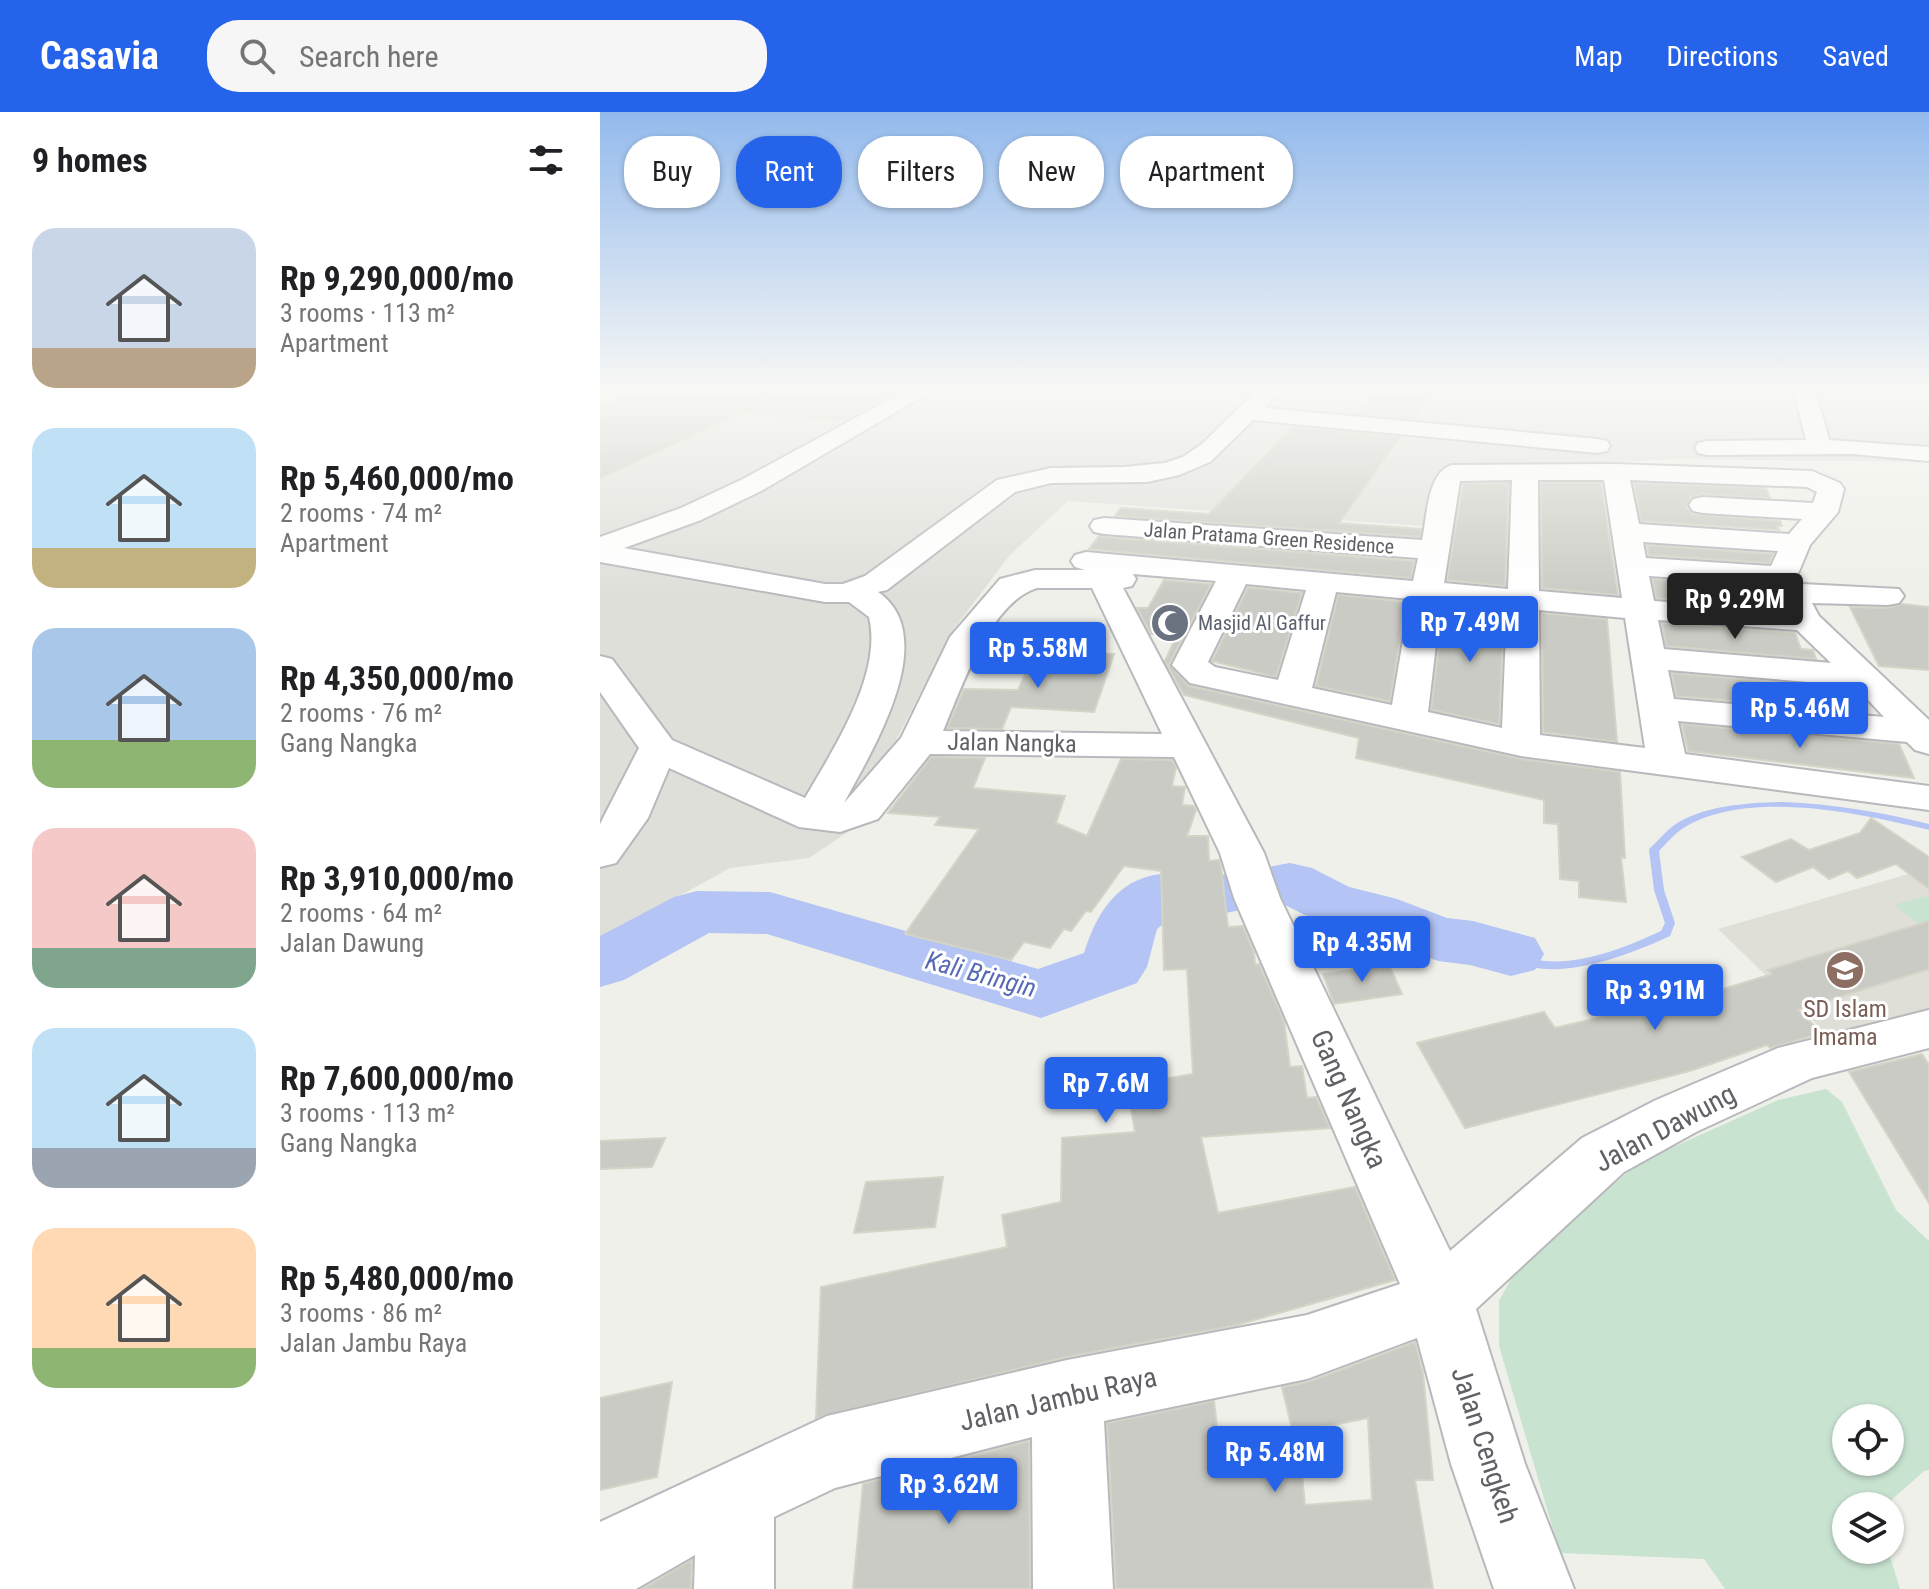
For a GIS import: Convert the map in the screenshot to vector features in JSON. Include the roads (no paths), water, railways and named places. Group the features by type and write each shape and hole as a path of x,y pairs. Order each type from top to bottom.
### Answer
{"street":[{"path":"600,550 691,514 797,460"},
{"path":"600,550 825,593 852,591 876,583 1006,486 1019,480 1179,468 1197,460"},
{"path":"1514,460 1623,479"},
{"path":"1521,744 1525,472"},
{"path":"1408,720 1434,550 1448,478 1452,473 1525,472 1623,479 1817,480 1831,489 1824,512 1796,543 1793,597 1923,737"},
{"path":"1623,479 1626,532 1632,566 1630,609 1647,658 1648,702"},
{"path":"1623,479 1630,609 1656,764"},
{"path":"1683,503 1824,512"},
{"name":"Jalan Pratama Green Residence","path":"1104,526 1434,550"},
{"path":"1626,532 1796,543"},
{"path":"1632,566 1793,597 1888,596"},
{"name":"Jalan Pratama Green Residence","path":"1094,571 1236,573 1630,609 1793,597"},
{"name":"Gang Nangka","path":"1094,571 1189,746 1440,1300"},
{"name":"Jalan Nangka","path":"1094,571 1035,579 1011,586 967,637 919,742 1189,746"},
{"name":"Jalan Pratama Green Residence","path":"1236,573 1189,665 1203,675 1521,744 1929,798"},
{"name":"Jalan Pratama Green Residence","path":"1292,695 1324,581"},
{"path":"814,818 846,759 888,667 891,636 887,619 867,599 852,591"},
{"path":"1647,658 1865,676"},
{"path":"600,666 658,748 814,818 840,819 863,810 919,742"},
{"path":"1164,698 1352,739"},
{"path":"1648,702 1923,737"},
{"path":"600,854 627,818 658,748"},
{"name":"Jalan Dawung","path":"1440,1300 1603,1155 1676,1116 1797,1062 1925,1036"},
{"name":"Jalan Jambu Raya","path":"600,1566 646,1538 827,1453 1067,1394 1307,1347 1440,1300"},
{"name":"Jalan Cengkeh","path":"1440,1300 1488,1464 1534,1589"},
{"path":"1067,1394 1073,1589"},
{"path":"734,1589 736,1498"}],"waterway":[{"path":"1511,954 1536,963 1556,965 1589,961 1621,952 1666,933 1670,923 1659,890 1654,850 1677,828 1708,814 1744,806 1783,804 1863,812 1929,827"},
{"name":"Kali Bringin","path":"600,964 697,912 770,913 1041,994 1113,967 1127,920 1160,894 1214,895 1290,882 1327,901 1374,914 1438,939 1473,943 1511,954"}],"place":[{"name":"Masjid Al Gaffur","path":"1170,623"},
{"name":"SD Islam Imama","path":"1845,970"}]}
